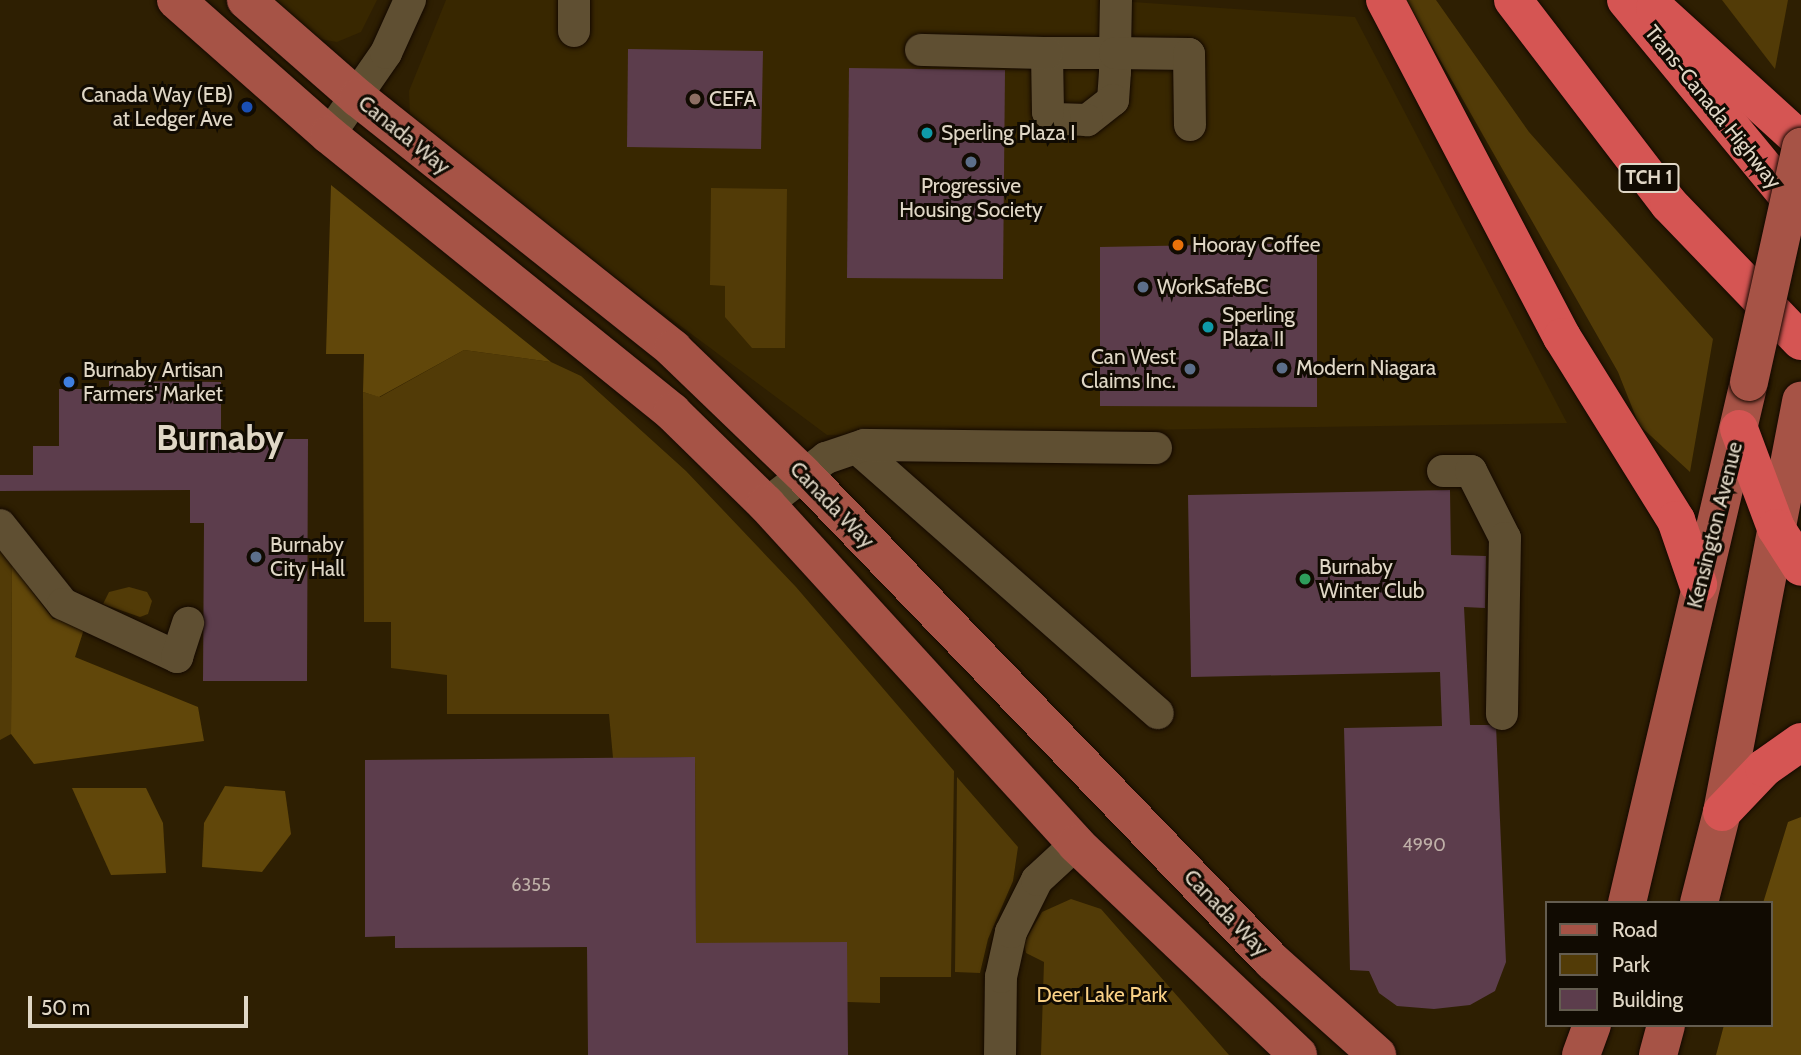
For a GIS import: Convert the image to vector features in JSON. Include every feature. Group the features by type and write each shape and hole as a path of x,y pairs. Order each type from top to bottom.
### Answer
{"highway":[{"path":"1385,0 1562,337 1666,500 1698,584"},
{"name":"TCH 1","path":"1513,0 1669,204 1801,341"},
{"name":"Trans-Canada Highway","path":"1626,0 1801,212"},
{"path":"1646,0 1761,99 1801,141"},
{"path":"1739,429 1776,528 1801,567"},
{"path":"1722,812 1764,768 1801,742"}],"main road":[{"path":"176,0 329,135 589,342 766,504 1076,844 1298,1055"},
{"name":"Canada Way","path":"246,0 358,97 673,349 803,474 1272,961 1377,1055"},
{"name":"Kensington Avenue","path":"1627,901 1698,584 1739,429 1801,147"},
{"path":"1700,901 1722,812 1798,416"},
{"path":"1581,1055 1591,1027"},
{"path":"1658,1055 1665,1027"}],"street":[{"path":"329,135 358,97 410,0"},
{"path":"1047,52 1048,112 1055,119 1087,120 1113,100 1116,0"},
{"path":"921,50 1189,54 1191,125"},
{"path":"856,448 1158,713"},
{"path":"766,504 803,474 856,448 1156,448"},
{"path":"1443,471 1471,471 1505,538 1502,714"},
{"path":"0,525 64,604 177,657 188,623"},
{"path":"1000,1055 1001,977 1010,932 1037,880 1076,844"}],"shaded area":[{"path":"272,0 377,0 361,32 337,42 319,39"},
{"path":"446,0 1103,0 1355,17 1567,423 827,435 424,135 410,118 409,91"},
{"path":"331,185 551,362 464,350 379,397 363,392 364,354 326,354"},
{"path":"12,565 53,619 87,620 75,657 198,707 204,741 34,764 11,734"},
{"path":"225,786 285,791 291,834 262,872 202,867 204,823"},
{"path":"72,788 146,788 163,823 166,873 111,875"},
{"path":"1801,817 1801,1055 1716,1055 1723,1027 1773,1027 1773,901 1764,901 1788,822"}],"green space":[{"path":"1406,0 1436,0 1529,132 1713,339 1690,472 1639,425 1618,372"},
{"path":"1722,0 1788,0 1775,69"},
{"path":"711,188 787,189 785,348 752,348 725,317 725,286 710,285"},
{"path":"464,350 551,362 581,376 686,471 796,587 954,771 951,977 880,977 880,1003 847,1002 696,943 695,757 613,758 609,714 447,714 447,675 391,668 391,622 364,622 363,392 380,397"},
{"path":"0,549 12,565 11,734 0,740"},
{"path":"129,587 147,592 152,601 148,614 140,617 103,604 109,592"},
{"path":"957,777 1018,847 1013,881 988,939 980,973 955,972"},
{"name":"Deer Lake Park","path":"1071,899 1101,909 1229,1055 1041,1055 1044,962 1026,953 1024,943 1042,912"}],"building":[{"name":"CEFA","path":"628,49 763,51 761,149 627,147"},
{"name":"Sperling Plaza I","path":"849,68 1005,70 1003,279 847,278"},
{"name":"Sperling Plaza II","path":"1317,243 1317,407 1100,406 1100,247"},
{"name":"Burnaby City Hall","path":"109,381 221,382 221,439 308,439 307,681 203,681 204,523 190,523 190,490 0,491 0,475 33,475 33,446 59,446 59,389 109,389"},
{"path":"1450,490 1451,555 1486,556 1485,608 1464,607 1470,725 1496,725 1506,962 1495,991 1470,1005 1434,1009 1397,1006 1379,993 1369,971 1350,970 1344,728 1442,726 1440,672 1191,677 1188,495"},
{"path":"695,757 696,943 847,942 848,1055 588,1055 587,947 395,948 395,936 365,937 365,760"}],"place":[{"name":"CEFA","path":"695,99"},
{"name":"Canada Way (EB) at Ledger Ave","path":"247,107"},
{"name":"Sperling Plaza I","path":"927,133"},
{"name":"Progressive Housing Society","path":"971,162"},
{"name":"Hooray Coffee","path":"1178,245"},
{"name":"WorkSafeBC","path":"1143,287"},
{"name":"Sperling Plaza II","path":"1208,327"},
{"name":"Modern Niagara","path":"1282,368"},
{"name":"Can West Claims Inc.","path":"1190,369"},
{"name":"Burnaby Artisan Farmers' Market","path":"69,382"},
{"name":"Burnaby City Hall","path":"256,557"},
{"name":"Burnaby Winter Club","path":"1305,579"}],"district":[{"name":"Burnaby","path":"220,438"}]}
